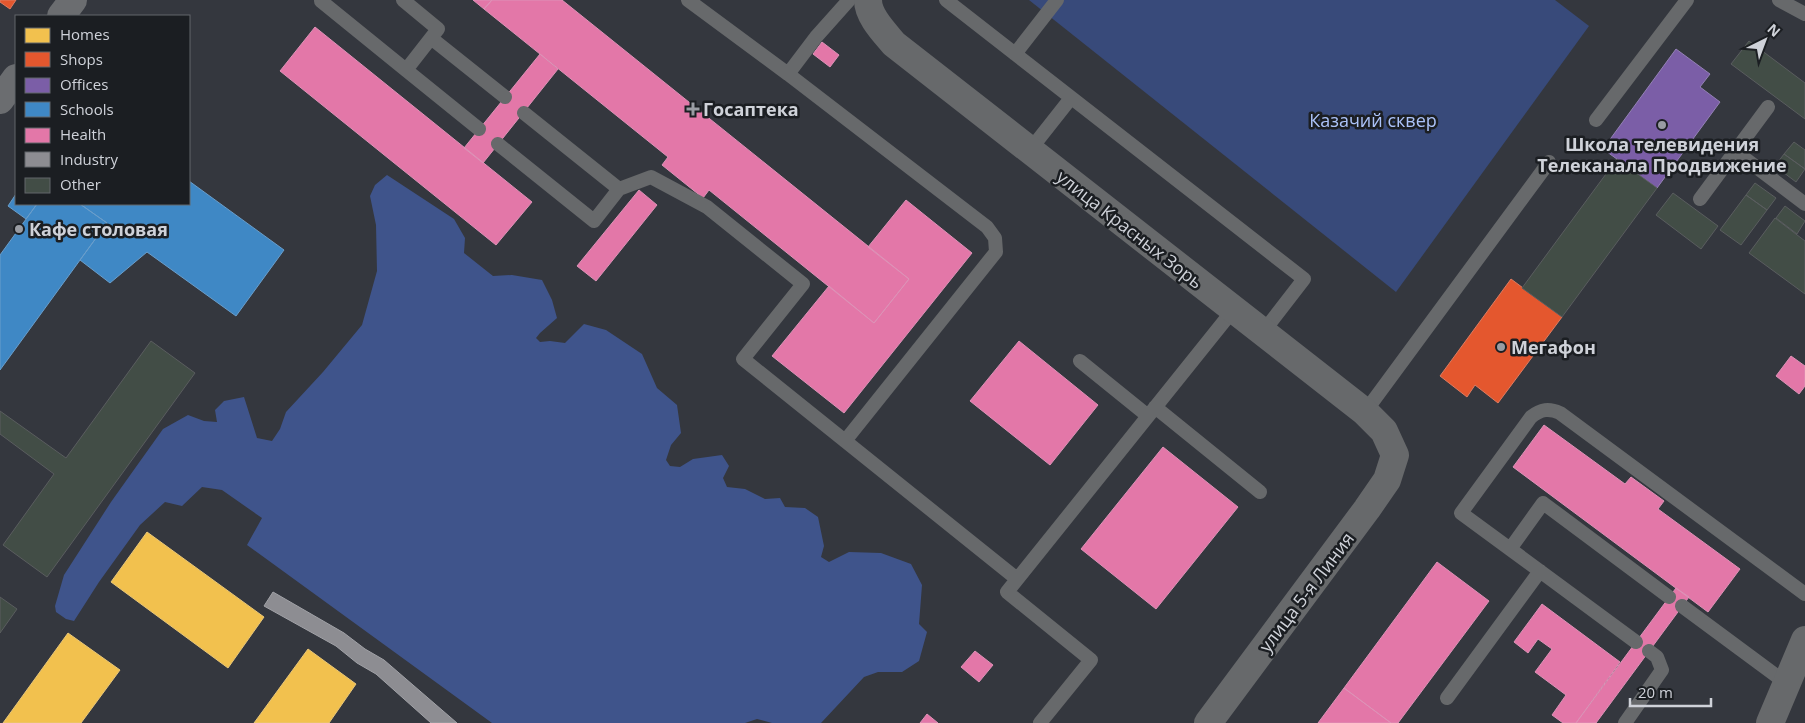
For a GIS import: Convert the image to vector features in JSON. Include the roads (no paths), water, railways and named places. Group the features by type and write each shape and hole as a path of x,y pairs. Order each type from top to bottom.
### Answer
{"main road":[{"path":"63,15 73,0"},
{"path":"0,100 15,79"}],"street":[{"name":"улица Красных Зорь","path":"868,0 868,6 879,26 894,44 1365,412 1384,431 1396,455"},
{"name":"улица 5-я Линия","path":"1208,723 1367,509 1387,480 1396,455"},
{"path":"1770,723 1805,640"}],"lane":[{"path":"322,0 479,129"},
{"path":"403,0 438,29 406,70"},
{"path":"688,0 788,74 987,227 995,238 996,252 845,441"},
{"path":"788,74 816,37 849,0"},
{"path":"946,0 1304,279 1263,332"},
{"path":"1015,54 1058,0"},
{"path":"1596,120 1687,0"},
{"path":"1779,0 1805,14"},
{"path":"431,38 505,98"},
{"path":"1030,150 1071,98"},
{"path":"1700,199 1768,107"},
{"path":"524,112 619,189"},
{"path":"498,144 594,221 619,189 651,177 707,207 803,284 743,359 1017,579"},
{"path":"1735,152 1805,204"},
{"path":"1365,412 1550,162"},
{"path":"1040,723 1091,660 1007,592 1234,309"},
{"path":"1080,361 1152,411 1260,492"},
{"path":"1636,642 1461,512 1531,417 1537,412 1545,409 1560,413 1805,594"},
{"path":"1510,548 1543,503 1669,597"},
{"path":"1447,698 1540,571"},
{"path":"1682,606 1786,683"},
{"path":"1625,723 1662,670 1657,657 1649,651"}],"place":[{"name":"Госаптека","path":"693,109"},
{"name":"Школа телевидения Телеканала Продвижение","path":"1662,125"},
{"name":"Кафе столовая","path":"19,229"},
{"name":"Мегафон","path":"1501,347"}],"park label":[{"name":"Казачий сквер","path":"1373,120"}]}
